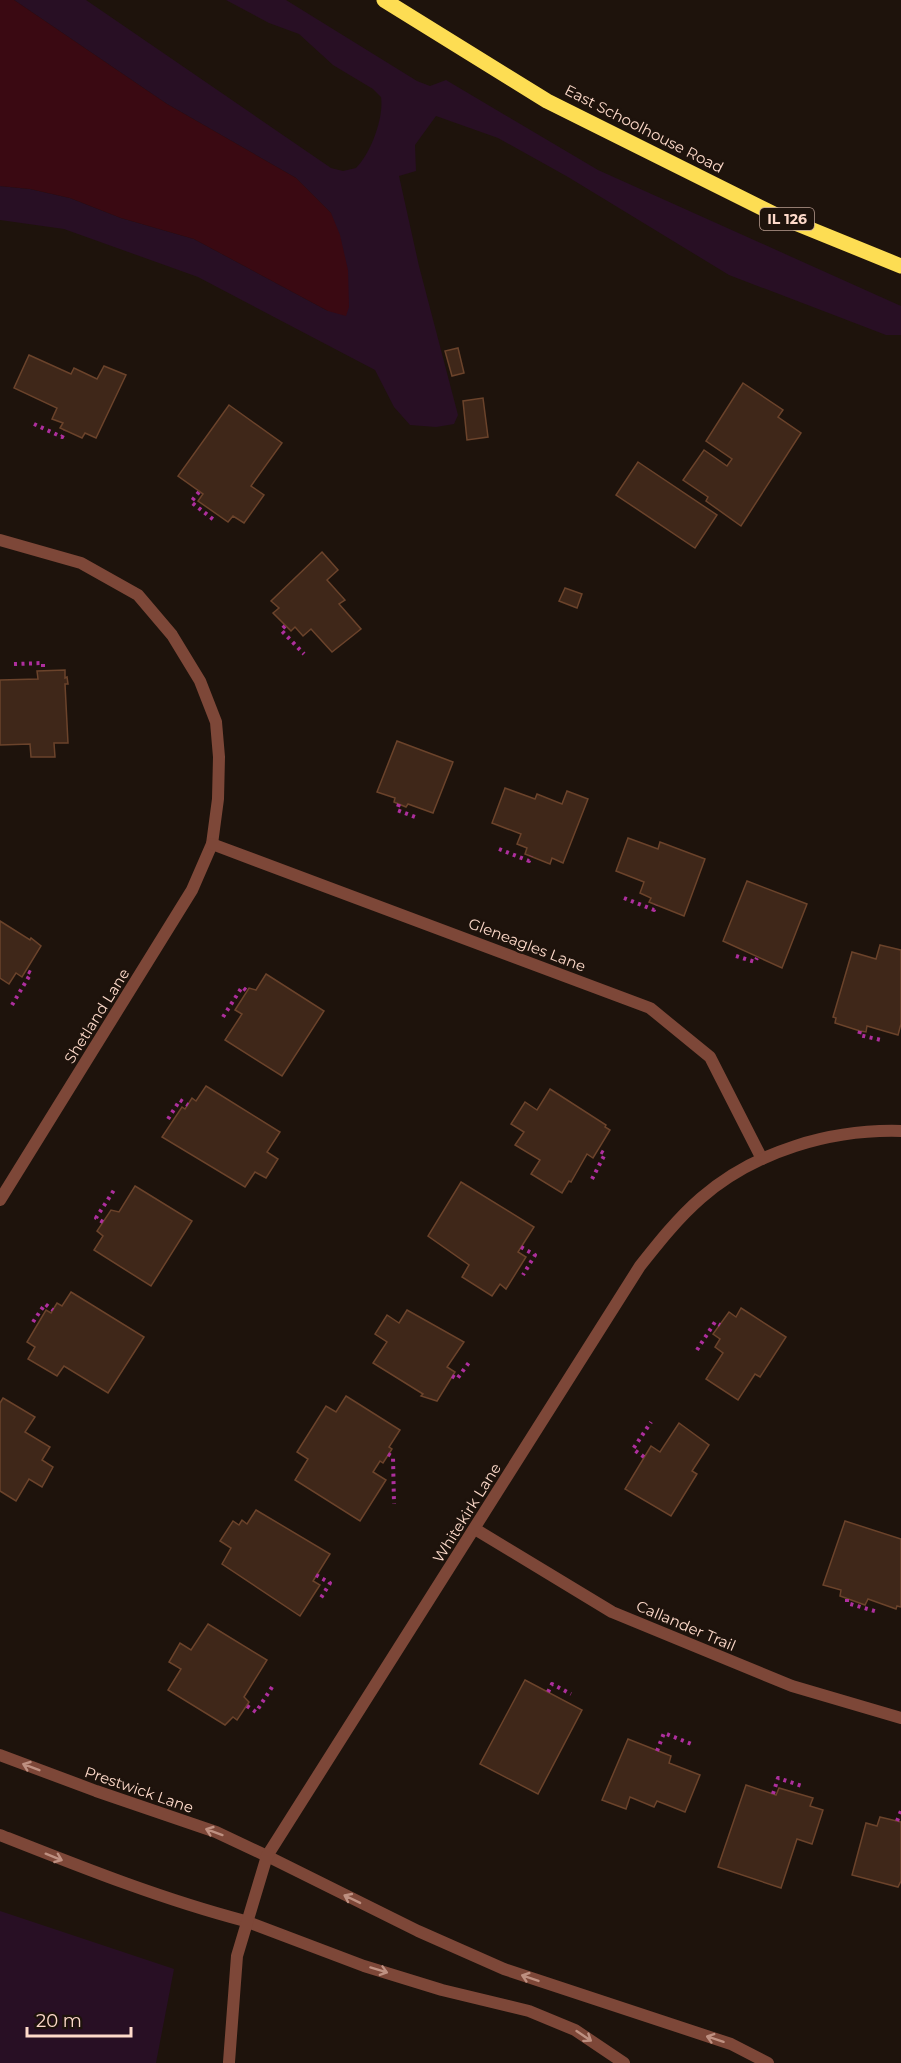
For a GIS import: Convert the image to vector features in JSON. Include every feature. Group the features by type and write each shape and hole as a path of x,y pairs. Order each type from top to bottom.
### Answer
{"main road":[{"name":"East Schoolhouse Road","path":"384,0 547,101 778,216 901,266"}],"street":[{"name":"Shetland Lane","path":"0,540 81,562 138,595 172,635 200,681 216,723 218,778 212,844 192,890 0,1200"},
{"name":"Gleneagles Lane","path":"212,844 650,1008 710,1057 762,1159"},
{"name":"Whitekirk Lane","path":"229,2062 235,1974 245,1921 267,1856 640,1266 672,1226 702,1197 724,1180 762,1159 803,1143 852,1133 901,1131"},
{"name":"Callander Trail","path":"475,1529 612,1612 792,1686 901,1718"},
{"name":"Prestwick Lane","path":"0,1755 216,1832 418,1931 504,1970 731,2044 768,2063"},
{"path":"0,1835 90,1871 206,1911 245,1921 364,1966 442,1990 529,2011 575,2030 624,2063"}],"path":[{"path":"34,424 62,436 65,431"},
{"path":"199,492 191,502 214,520"},
{"path":"285,626 281,630 304,654"},
{"path":"14,663 43,663 43,671"},
{"path":"399,804 397,810 415,817"},
{"path":"499,849 529,861 531,856"},
{"path":"624,898 654,909 656,905"},
{"path":"736,956 755,962 757,958"},
{"path":"12,1005 31,973 25,970"},
{"path":"223,1017 242,987 247,991"},
{"path":"860,1031 859,1035 881,1040"},
{"path":"168,1119 180,1100 188,1105"},
{"path":"592,1179 605,1154 598,1150"},
{"path":"103,1222 96,1218 114,1190"},
{"path":"521,1247 535,1256 523,1275"},
{"path":"33,1322 45,1304 53,1310"},
{"path":"697,1350 715,1322 720,1325"},
{"path":"452,1376 458,1379 470,1361"},
{"path":"644,1457 633,1449 651,1422"},
{"path":"388,1454 393,1457 394,1504"},
{"path":"316,1575 330,1583 319,1601"},
{"path":"848,1599 847,1603 878,1612"},
{"path":"247,1706 256,1712 274,1683"},
{"path":"548,1692 552,1684 571,1694"},
{"path":"657,1751 664,1733 694,1745"},
{"path":"773,1794 778,1778 802,1786"},
{"path":"897,1821 901,1810"}],"shaded area":[{"path":"0,0 14,0 167,104 296,178 331,213 340,235 348,270 349,307 346,316 328,311 194,239 121,218 70,198 30,189 0,186"},
{"path":"14,0 86,0 331,168 343,171 356,168 367,154 375,135 380,115 381,97 373,89 333,65 299,34 269,23 226,0 286,0 417,81 430,86 446,80 598,170 901,306 901,335 886,335 729,275 568,177 498,138 436,116 415,145 416,171 399,176 419,266 458,415 454,424 436,427 410,425 394,407 375,370 198,277 64,229 0,220 0,186 30,189 70,198 121,218 194,239 328,311 331,213 296,178 167,104"},
{"path":"0,1911 174,1969 156,2063 0,2063"}],"building":[{"path":"458,348 464,373 452,376 445,351"},
{"path":"29,355 71,374 74,368 97,379 104,366 126,375 96,438 85,433 82,438 60,428 63,423 52,419 57,408 14,388"},
{"path":"743,383 783,410 778,417 801,433 741,526 706,501 708,497 683,480 704,450 727,466 732,459 706,441"},
{"path":"483,398 488,437 467,440 463,401"},
{"path":"229,405 282,443 251,486 264,495 244,523 233,516 228,522 198,501 203,494 178,476"},
{"path":"638,462 717,515 695,548 616,495"},
{"path":"322,552 338,570 327,580 345,600 339,604 361,629 332,652 311,629 303,636 295,627 291,631 273,613 279,608 271,601"},
{"path":"565,588 582,594 577,608 559,601"},
{"path":"65,670 68,684 65,684 68,743 54,743 55,757 31,757 30,744 0,745 0,680 38,679 37,671"},
{"path":"397,741 453,762 433,813 408,804 406,807 394,802 395,798 377,792"},
{"path":"505,788 535,799 537,794 562,804 567,791 588,799 563,863 552,858 550,864 525,854 527,848 517,844 521,834 492,823"},
{"path":"628,838 658,849 660,842 705,859 684,916 649,902 651,898 640,893 644,882 616,871"},
{"path":"747,881 807,904 782,968 723,941"},
{"path":"0,921 41,946 22,977 16,973 9,984 0,978"},
{"path":"880,945 901,950 901,1024 898,1035 867,1026 866,1032 860,1031 835,1023 836,1018 833,1017 852,952 876,959"},
{"path":"266,974 324,1011 282,1076 225,1040 242,1014 235,1010 249,988 256,990"},
{"path":"206,1086 280,1132 267,1152 278,1159 266,1178 255,1172 245,1187 162,1137 182,1107 185,1109 192,1098 196,1101"},
{"path":"550,1089 606,1125 605,1127 610,1130 593,1158 587,1154 562,1193 531,1174 540,1160 515,1145 524,1132 511,1124 525,1102 537,1110"},
{"path":"461,1182 534,1227 518,1252 526,1257 506,1289 500,1284 492,1296 462,1277 469,1265 428,1236"},
{"path":"135,1186 192,1221 151,1286 94,1250 103,1236 97,1231 111,1210 119,1212"},
{"path":"71,1292 144,1337 108,1393 64,1366 57,1376 28,1359 35,1347 27,1342 46,1310 51,1313 57,1303 62,1306"},
{"path":"741,1308 786,1337 760,1377 755,1374 738,1400 706,1379 723,1353 715,1347 720,1339 713,1334 729,1312 736,1317"},
{"path":"407,1310 464,1342 447,1367 455,1372 437,1401 421,1396 423,1394 373,1363 387,1342 375,1334 387,1315 399,1323"},
{"path":"346,1396 400,1430 389,1447 392,1449 383,1463 380,1461 373,1472 386,1480 360,1521 295,1480 308,1459 297,1452 326,1406 336,1412"},
{"path":"3,1398 35,1417 25,1432 50,1447 42,1460 53,1467 42,1487 29,1479 16,1501 0,1491 0,1403"},
{"path":"679,1423 709,1445 692,1471 697,1474 671,1516 625,1489 651,1446 660,1452"},
{"path":"256,1510 330,1554 313,1581 320,1585 300,1616 222,1564 231,1548 220,1541 233,1521 239,1525 242,1520 247,1524"},
{"path":"845,1521 901,1539 901,1607 897,1606 896,1609 868,1599 865,1605 840,1596 841,1590 823,1585"},
{"path":"208,1624 267,1660 244,1697 249,1702 237,1720 233,1717 225,1725 168,1690 181,1669 169,1662 180,1643 191,1650"},
{"path":"525,1680 582,1710 538,1794 480,1764"},
{"path":"628,1739 671,1756 669,1763 700,1775 685,1812 657,1801 654,1807 630,1797 626,1809 602,1800"},
{"path":"746,1785 776,1795 779,1788 813,1798 810,1806 823,1810 812,1844 797,1839 781,1888 718,1867"},
{"path":"880,1817 901,1822 901,1881 898,1887 852,1875 866,1823 877,1826"}]}
